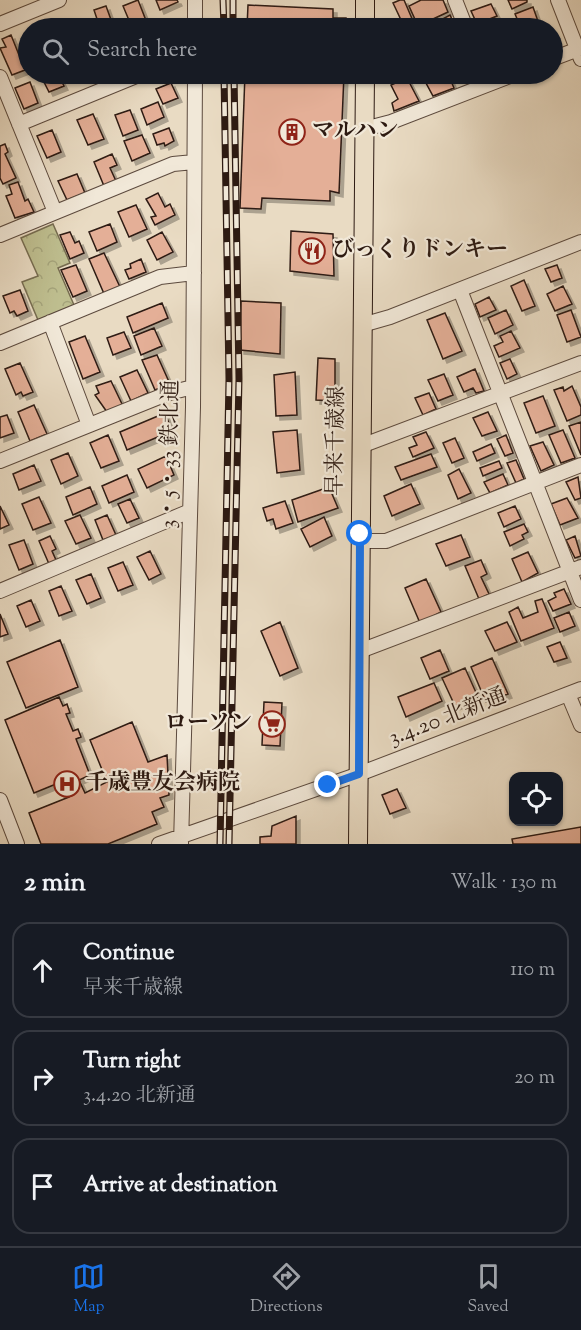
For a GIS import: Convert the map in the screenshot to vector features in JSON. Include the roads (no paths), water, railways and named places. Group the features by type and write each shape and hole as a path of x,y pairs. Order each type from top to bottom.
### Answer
{"main road":[{"path":"365,0 365,18"},
{"name":"早来千歳線","path":"358,844 364,84"}],"street":[{"path":"0,24 59,0"},
{"path":"195,0 195,18"},
{"path":"455,0 462,18"},
{"path":"558,0 580,52 563,56"},
{"path":"0,77 55,213"},
{"path":"19,124 117,84"},
{"name":"3・5・33 鉄北通","path":"182,840 193,387 195,84"},
{"path":"364,129 474,84"},
{"path":"0,235 173,164 194,162"},
{"path":"362,325 390,317 581,242"},
{"path":"0,343 160,277 194,273"},
{"path":"460,290 534,483 575,569 581,600"},
{"path":"50,322 89,425"},
{"path":"361,446 581,363"},
{"path":"0,461 169,393 193,387"},
{"path":"360,541 386,541 581,465"},
{"path":"0,591 190,511"},
{"path":"360,651 575,569"},
{"path":"575,691 581,725"},
{"name":"3.4.20 北新通","path":"159,844 182,840 575,691"},
{"path":"0,800 18,844"}],"railway":[{"path":"223,0 224,18"},
{"path":"233,0 233,18"},
{"path":"220,844 229,379 224,84"},
{"path":"229,844 239,379 234,84"}],"place":[{"name":"マルハン","path":"292,132"},
{"name":"びっくりドンキー","path":"312,251"},
{"name":"ローソン","path":"272,724"},
{"name":"千歳豊友会病院","path":"67,784"}]}
